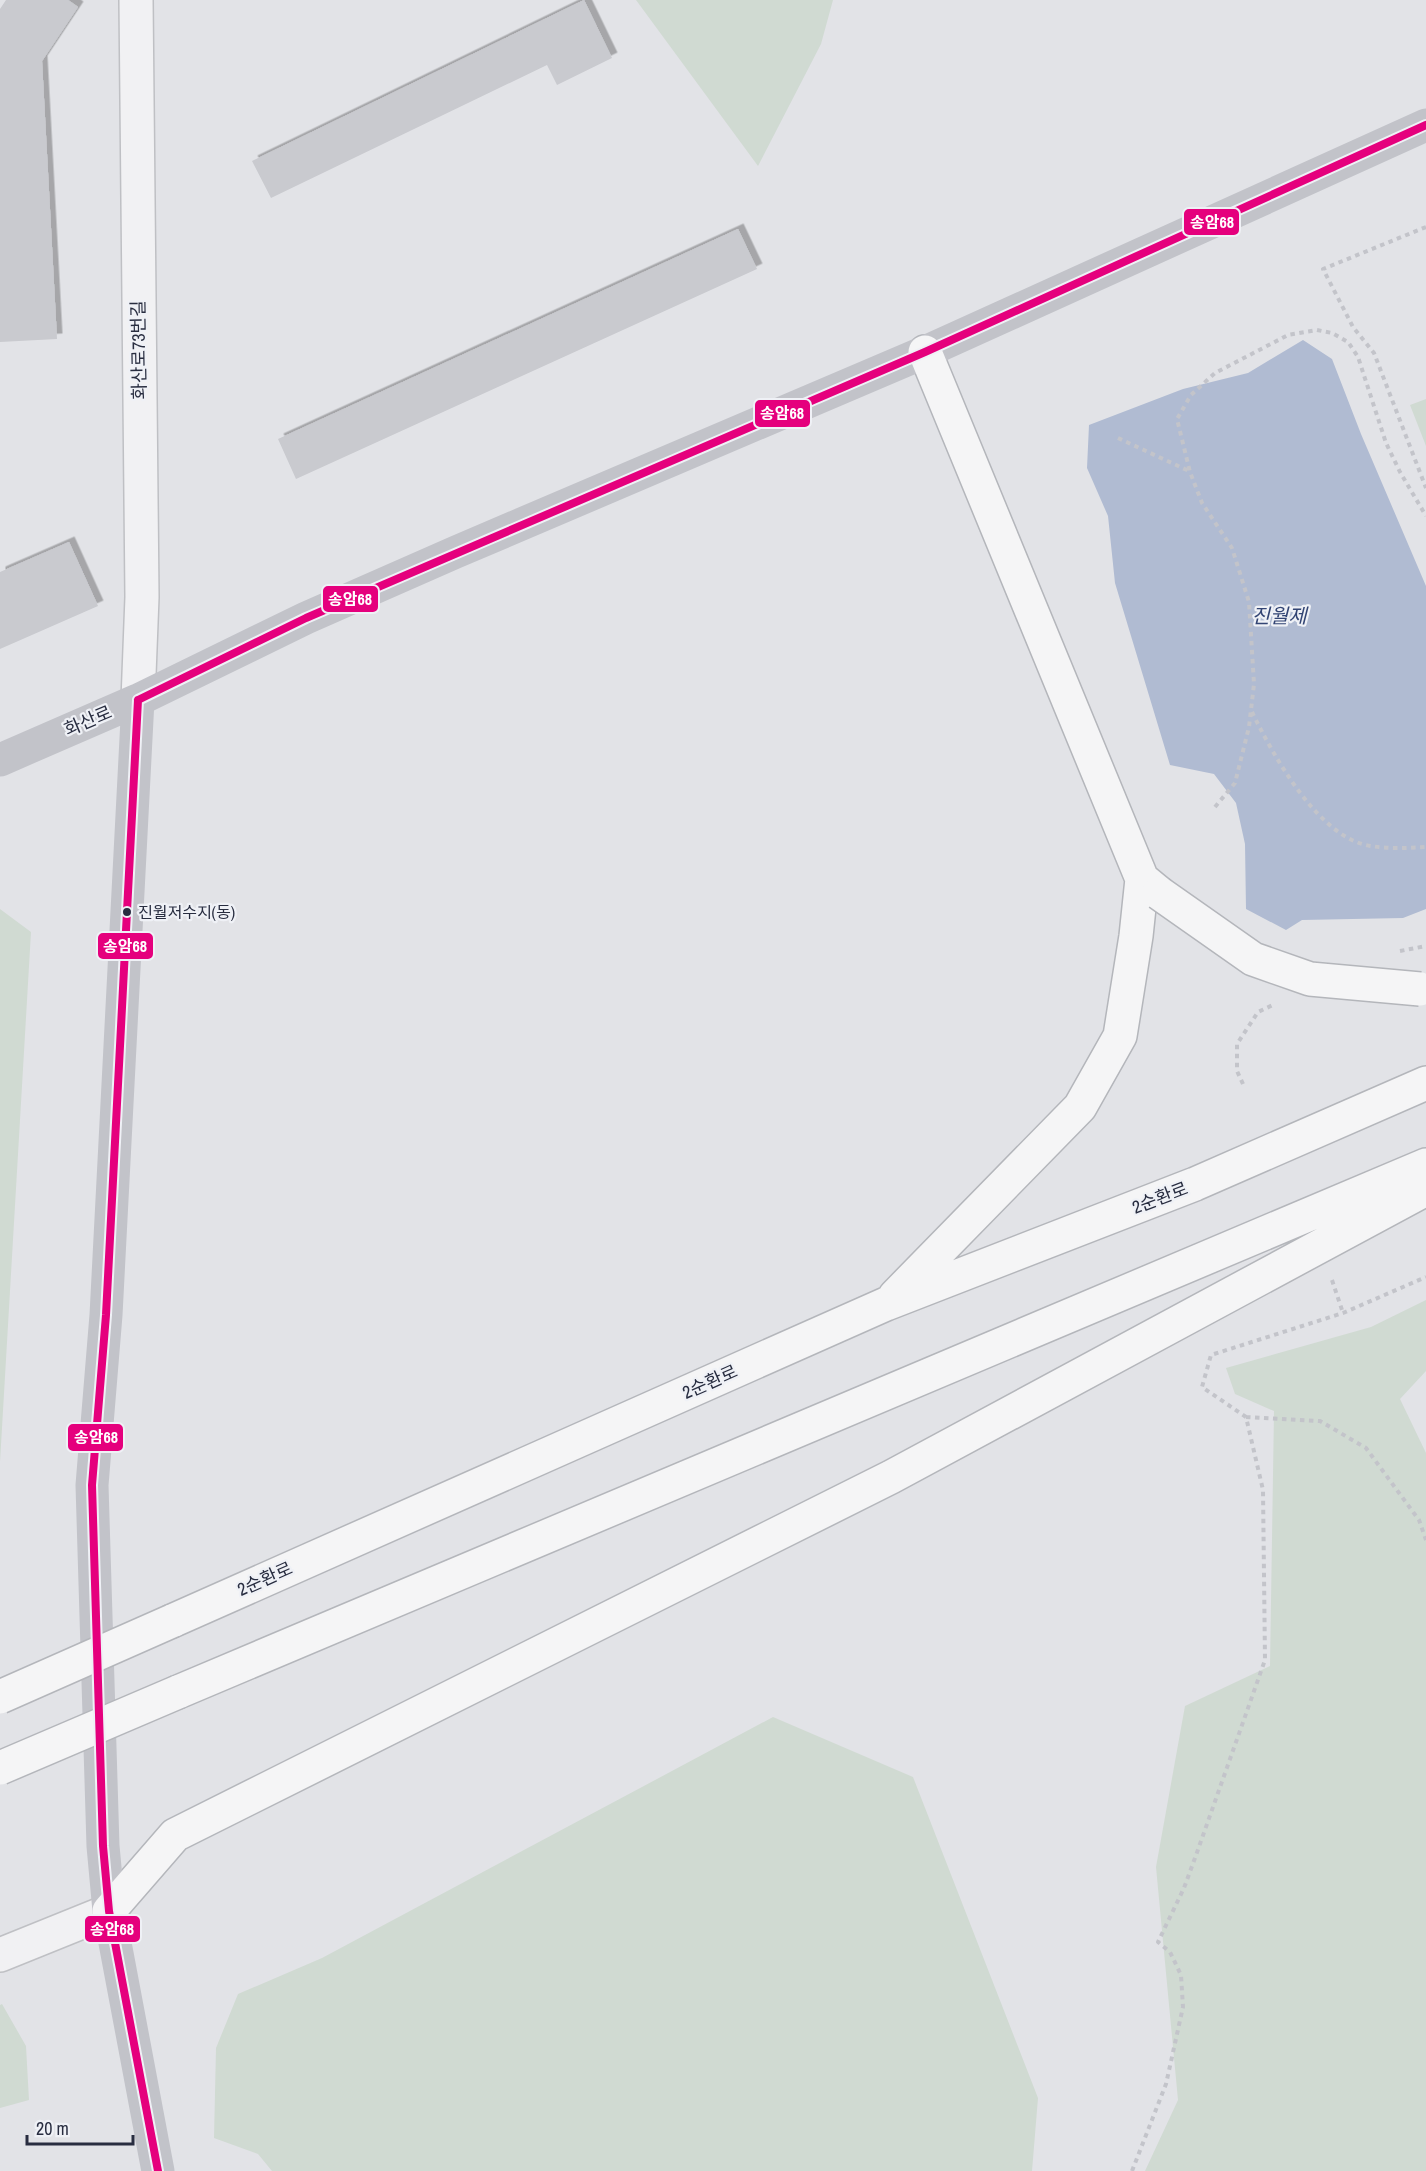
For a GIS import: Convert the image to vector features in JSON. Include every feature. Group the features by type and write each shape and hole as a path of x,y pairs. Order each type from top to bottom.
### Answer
{"highway":[{"path":"925,352 1151,886 1253,958 1310,979 1423,989"},
{"path":"886,1304 1080,1107 1120,1036 1136,936 1151,886"},
{"name":"2순환로","path":"0,1697 886,1304 1195,1184 1426,1083"},
{"path":"0,1768 1426,1165"},
{"path":"109,1911 175,1835 891,1477 1426,1189"}],"main road":[{"name":"화산로","path":"0,760 138,700 306,618 925,352 1426,126"},
{"path":"138,700 106,1315 93,1485 103,1846 109,1911 158,2171"}],"street":[{"name":"화산로73번길","path":"136,0 142,597 138,700"},
{"path":"0,1954 109,1911"}],"path":[{"path":"1426,227 1323,269 1353,327 1374,353 1426,488"},
{"path":"1215,807 1235,783 1249,727 1254,684 1249,602 1232,548 1202,503 1190,472 1177,419 1191,394 1215,373 1288,335 1317,330 1332,333 1348,342 1358,357 1386,443 1426,516"},
{"path":"1118,438 1190,472"},
{"path":"1251,711 1268,746 1302,797 1341,835 1369,846 1426,847"},
{"path":"1426,1277 1343,1312 1211,1355 1202,1387 1246,1417 1320,1421 1366,1448 1419,1520 1426,1540"},
{"path":"1332,1280 1343,1312"},
{"path":"1132,2171 1166,2084 1183,2007 1181,1975 1170,1952 1158,1942 1191,1868 1265,1660 1263,1490 1246,1417"}],"shaded area":[{"path":"636,0 833,0 821,44 758,166"},
{"path":"1426,399 1426,446 1410,405"},
{"path":"0,909 31,932 0,1462"},
{"path":"1426,1300 1426,1371 1400,1399 1426,1453 1426,2171 1145,2171 1178,2100 1156,1867 1185,1706 1270,1666 1274,1411 1235,1394 1226,1368 1371,1327"},
{"path":"773,1717 913,1777 1038,2098 1032,2171 272,2171 258,2154 214,2138 216,2048 238,1994 322,1958"},
{"path":"2,2004 26,2046 29,2100 0,2108 0,2005"}],"water":[{"name":"진월제","path":"1303,340 1332,359 1361,434 1426,586 1426,909 1403,918 1302,920 1286,930 1246,909 1245,844 1236,803 1214,774 1170,765 1115,583 1108,516 1087,468 1089,425 1183,389 1248,373"}],"building":[{"path":"6,0 68,0 78,7 42,61 57,339 0,342 0,9"},
{"path":"584,0 612,58 557,85 547,65 271,198 252,161"},
{"path":"738,229 757,269 296,479 278,439"},
{"path":"69,542 98,606 0,649 0,572"}],"transit line":[{"name":"송암68","path":"138,700 306,618 925,352 1426,125"},
{"name":"송암68","path":"138,700 106,1315 92,1485 103,1846 109,1911 158,2171"}],"place":[{"name":"진월저수지(동)","path":"127,912"}]}
